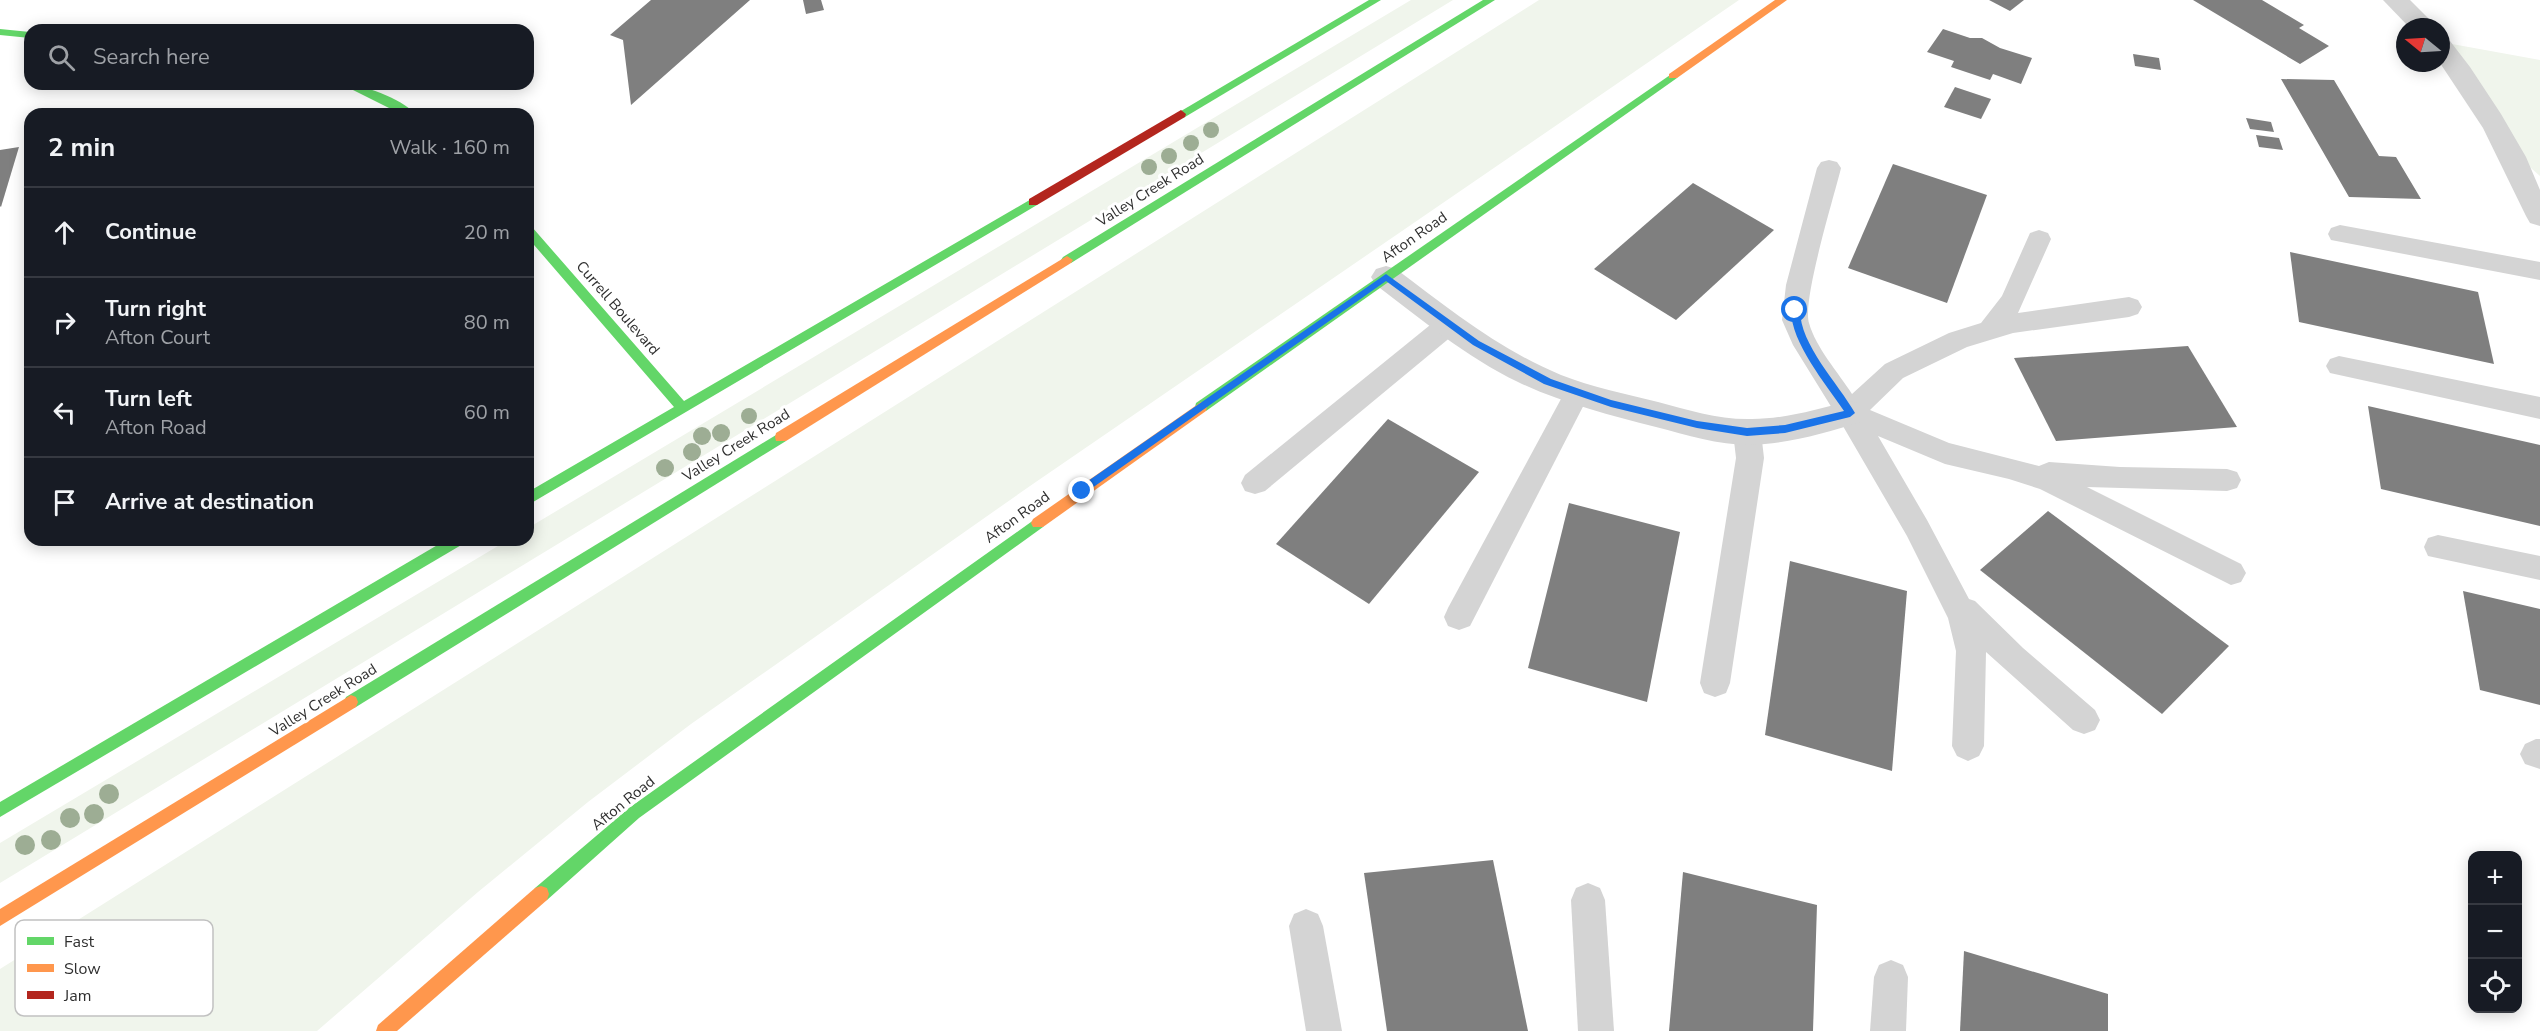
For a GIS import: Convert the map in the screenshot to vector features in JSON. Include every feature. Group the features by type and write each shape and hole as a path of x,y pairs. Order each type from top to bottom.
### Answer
{"main road":[{"path":"534,495 1376,0"},
{"name":"Valley Creek Road","path":"0,918 1490,0"},
{"name":"Afton Road","path":"384,1031 634,813 1096,481 1782,0"},
{"path":"0,32 24,34"},
{"path":"363,90 399,108"},
{"name":"Currell Boulevard","path":"534,237 682,408"},
{"path":"0,810 448,546"}],"street":[{"path":"2395,0 2414,18"},
{"path":"2450,59 2477,97 2505,146 2540,216"},
{"path":"2505,146 2540,176"},
{"path":"1386,277 1449,324 1510,363 1548,382 1577,393 1697,424 1747,432 1785,429 1850,413"}],"lane":[{"path":"1829,168 1798,285 1796,320 1802,338 1850,413 1917,528 1963,617 1971,644 1968,746"},
{"path":"2340,234 2540,271"},
{"path":"1991,328 2013,296 2038,239"},
{"path":"1850,413 1894,370 1925,354 1991,328 2129,308"},
{"path":"1255,483 1449,324"},
{"path":"2339,366 2540,408"},
{"path":"1459,616 1577,393"},
{"path":"1850,413 1945,453 2001,466 2068,489 2231,573"},
{"path":"1715,683 1750,458 1747,432"},
{"path":"2001,466 2093,477 2227,480"},
{"path":"2438,547 2540,568"},
{"path":"1950,593 1988,636 2084,720"},
{"path":"1588,900 1596,1031"},
{"path":"1306,926 1324,1031"},
{"path":"1888,1031 1891,977"}],"shaded area":[{"path":"1411,0 1453,0 0,883 0,843 498,546 534,546 534,524"},
{"path":"1539,0 1739,0 1030,486 691,724 588,802 478,892 317,1031 0,1031 0,969 15,960 15,1016 213,1016 213,920 78,920"},
{"path":"2450,44 2540,60 2540,176 2505,145 2450,56"}],"building":[{"path":"651,0 750,0 631,105 623,40 610,35"},
{"path":"803,0 821,0 824,10 806,14"},
{"path":"1989,0 2024,0 2010,11"},
{"path":"2193,0 2262,0 2304,25 2299,28 2329,46 2300,64"},
{"path":"1943,29 1970,38 1982,38 2000,48 2032,58 2021,84 1993,74 1990,80 1951,67 1954,61 1927,52"},
{"path":"2133,54 2159,58 2161,70 2135,66"},
{"path":"2281,79 2334,80 2379,156 2396,157 2421,199 2349,197"},
{"path":"1955,87 1991,99 1981,119 1944,107"},
{"path":"2246,118 2271,122 2274,132 2250,129"},
{"path":"2256,135 2279,138 2283,150 2259,147"},
{"path":"19,147 1,207 0,150"},
{"path":"1893,164 1987,195 1947,303 1848,268"},
{"path":"1693,183 1774,230 1676,320 1594,269"},
{"path":"2290,252 2478,292 2494,364 2299,322"},
{"path":"2188,346 2237,427 2056,441 2014,358"},
{"path":"2368,406 2540,445 2540,526 2381,489"},
{"path":"1388,419 1479,472 1369,604 1276,544"},
{"path":"1569,503 1680,532 1647,702 1528,668"},
{"path":"2048,511 2229,646 2162,714 1980,570"},
{"path":"1790,561 1907,591 1892,771 1765,735"},
{"path":"2463,591 2540,609 2540,705 2480,690"},
{"path":"1493,860 1528,1031 1387,1031 1364,873"},
{"path":"1683,872 1817,905 1813,1031 1669,1031"},
{"path":"1964,951 2108,994 2108,1031 1960,1031"}],"traffic: fast":[{"path":"1181,114 1376,0"},
{"path":"1067,260 1490,0"},
{"path":"0,32 24,34"},
{"path":"1201,407 1673,76"},
{"path":"363,90 399,108"},
{"path":"534,495 1033,202"},
{"path":"534,237 682,408"},
{"path":"351,702 781,437"},
{"path":"541,894 634,813 1038,523"},
{"path":"0,810 448,546"}],"traffic: slow":[{"path":"1673,76 1782,0"},
{"path":"781,437 1067,260"},
{"path":"1038,523 1201,407"},
{"path":"0,918 351,702"},
{"path":"384,1031 541,894"}],"traffic: jam":[{"path":"1033,202 1181,114"}],"route":[{"path":"1082,491 1386,277 1476,343 1548,382 1611,403 1720,429 1747,432 1785,429 1850,413 1802,338 1795,310"}]}
